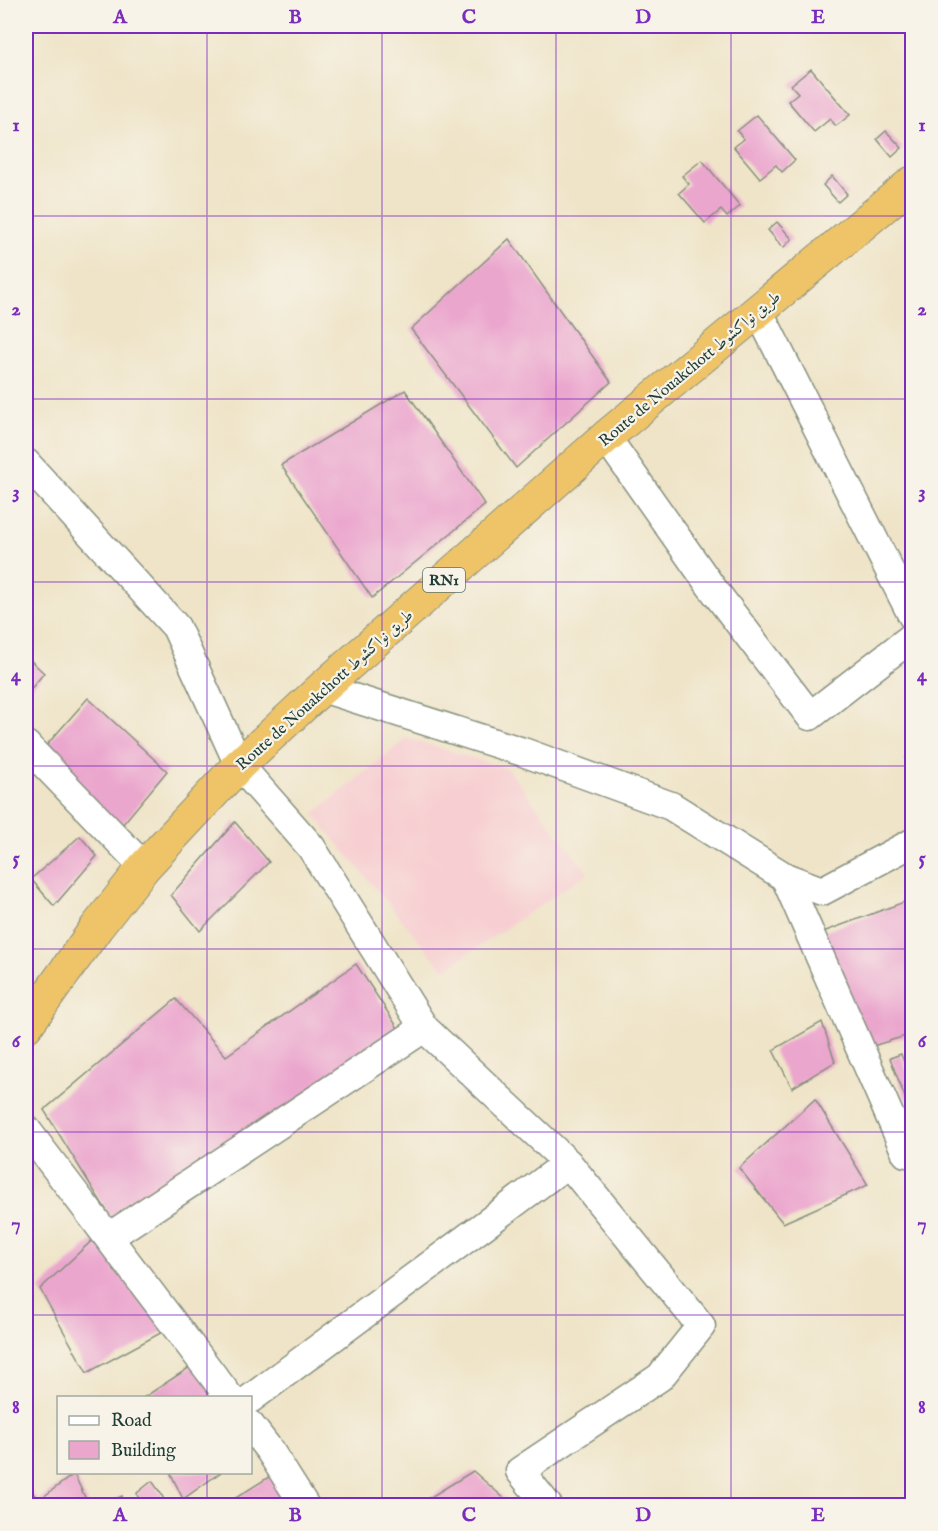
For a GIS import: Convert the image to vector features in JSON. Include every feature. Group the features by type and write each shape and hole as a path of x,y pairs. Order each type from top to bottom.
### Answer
{"highway":[{"name":"Route de Nouakchott طريق نواكشوط","path":"26,1026 97,927 144,867 239,765 322,688 606,437 912,183"}],"street":[{"path":"758,310 912,615"},
{"path":"606,437 710,585 810,716 912,637"},
{"path":"26,463 176,627 239,765 311,847 424,1028 568,1162 701,1326 660,1377 520,1471 548,1506"},
{"path":"322,688 523,752 670,806 785,877 822,891 912,843"},
{"path":"26,745 144,867"},
{"path":"785,877 906,1153 912,1153"},
{"path":"109,1237 424,1028"},
{"path":"26,1130 228,1396"},
{"path":"252,1398 568,1162"},
{"path":"252,1428 270,1451 305,1506"}],"shaded area":[{"path":"407,738 508,769 588,873 444,970 313,814"}],"building":[{"path":"811,69 850,115 836,126 830,119 814,132 788,101 798,93 791,85"},
{"path":"757,115 795,160 782,172 776,165 760,178 734,147 744,139 737,131"},
{"path":"886,131 902,148 892,157 877,139"},
{"path":"702,160 740,206 727,217 721,210 705,223 679,193 689,184 682,176"},
{"path":"832,176 847,194 838,202 823,185"},
{"path":"777,222 792,239 783,248 768,230"},
{"path":"509,239 611,382 516,468 411,329"},
{"path":"405,390 485,505 372,598 281,465"},
{"path":"26,656 44,673 26,695"},
{"path":"88,698 167,771 118,830 37,756"},
{"path":"912,751 912,766 906,758"},
{"path":"235,822 269,862 200,931 171,895"},
{"path":"80,836 97,856 54,906 31,879"},
{"path":"912,899 912,1034 866,1048 815,935"},
{"path":"356,964 402,1034 116,1226 44,1110 176,999 226,1056"},
{"path":"822,1022 835,1062 792,1088 773,1050"},
{"path":"901,1054 912,1084 912,1098 906,1100 890,1058"},
{"path":"815,1099 868,1185 783,1223 739,1168"},
{"path":"99,1234 168,1329 87,1373 40,1289"},
{"path":"193,1365 216,1396 146,1396"},
{"path":"473,1471 513,1506 416,1506"},
{"path":"275,1473 294,1506 223,1506"},
{"path":"74,1474 89,1506 26,1506 26,1485 39,1500"},
{"path":"171,1474 218,1474 183,1499"},
{"path":"152,1481 162,1495 166,1506 140,1506 137,1493"},
{"path":"122,1496 125,1506 102,1506"},
{"path":"207,1501 212,1506 194,1506 194,1505"}]}
